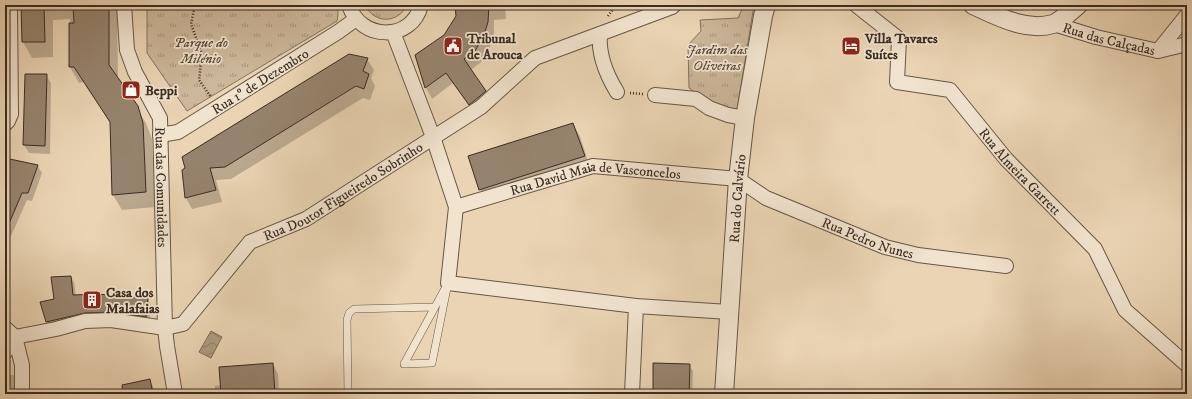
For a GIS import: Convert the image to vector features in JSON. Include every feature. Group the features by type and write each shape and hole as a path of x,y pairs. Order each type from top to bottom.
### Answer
{"street":[{"path":"5,124 11,114 10,5"},
{"name":"Rua das Comunidades","path":"124,5 127,50 134,72 160,118 165,328 166,346 175,394"},
{"path":"349,5 356,19 364,26 373,31 383,33 393,32 404,28 413,20 420,10 421,5"},
{"name":"Rua Doutor Figueiredo Sobrinho","path":"10,332 56,330 85,321 111,320 165,328 183,324 250,242 306,219 480,107 535,58 674,5"},
{"name":"Rua do Calvário","path":"724,394 738,179 745,118 766,5"},
{"name":"Rua Almeira Garrett","path":"856,5 899,39 897,82 950,90 1006,159 1095,249 1125,310 1187,366"},
{"path":"972,5 1000,17 1028,26 1054,24 1078,5"},
{"path":"1158,50 1187,15"},
{"name":"Rua 1º de Dezembro","path":"160,134 178,132 338,32 356,19"},
{"name":"Rua das Calçadas","path":"1054,24 1096,37 1158,50 1187,44"},
{"path":"393,32 433,137 456,206 448,283 636,306 729,312"},
{"path":"600,34 599,46 607,76 617,92"},
{"path":"655,95 696,99 709,108 745,118"},
{"name":"Rua David Maia de Vasconcelos","path":"456,206 593,166 738,179"},
{"name":"Rua Pedro Nunes","path":"738,179 766,198 885,247 918,255 1006,266"},
{"path":"632,394 636,306"},
{"path":"5,352 10,332"},
{"path":"10,332 22,364 22,394"}],"lane":[{"path":"448,283 432,363 404,364 434,308 448,283"},
{"path":"348,394 347,320 349,313 354,309 434,308"}],"path":[{"path":"195,5 191,24 202,54 199,80 218,107"},
{"path":"617,92 655,95"}],"green space":[{"name":"Parque do Milénio","path":"147,5 336,5 338,15 337,21 187,111 147,53"},
{"path":"364,5 408,5 398,16 386,19 374,16"},
{"name":"Jardim das Oliveiras","path":"744,5 754,5 737,111 708,102 689,88 688,45 701,31 700,20 738,18"}],"water":[{"path":"211,331 222,337 211,358 199,352"}],"building":[{"path":"21,5 44,5 45,42 22,42"},
{"path":"73,5 109,5 109,65 138,106 143,123 146,192 112,195 110,122 74,67 69,67 69,23 74,23"},
{"name":"Tribunal de Arouca","path":"455,5 489,5 488,22 484,35 475,51 464,59 486,91 469,105 446,73 425,88 415,55 444,35 456,16"},
{"path":"349,54 368,58 363,71 369,74 364,89 356,86 225,167 210,168 216,190 185,198 182,170 185,168 182,157"},
{"path":"25,74 47,74 45,146 23,145"},
{"path":"573,123 585,156 479,190 468,156"},
{"path":"5,158 38,165 28,193 22,193 5,233"},
{"name":"Casa dos Malafaias","path":"71,276 73,295 96,294 148,298 146,317 112,312 85,313 46,322 40,302 54,299 51,277"},
{"path":"273,363 275,394 221,394 219,367"},
{"path":"653,363 690,364 689,394 653,394"},
{"path":"150,379 153,394 123,394 122,385"}],"place":[{"name":"Tribunal de Arouca","path":"453,46"},
{"name":"Villa Tavares Suítes","path":"851,46"},
{"name":"Beppi","path":"131,90"},
{"name":"Casa dos Malafaias","path":"92,300"}]}
